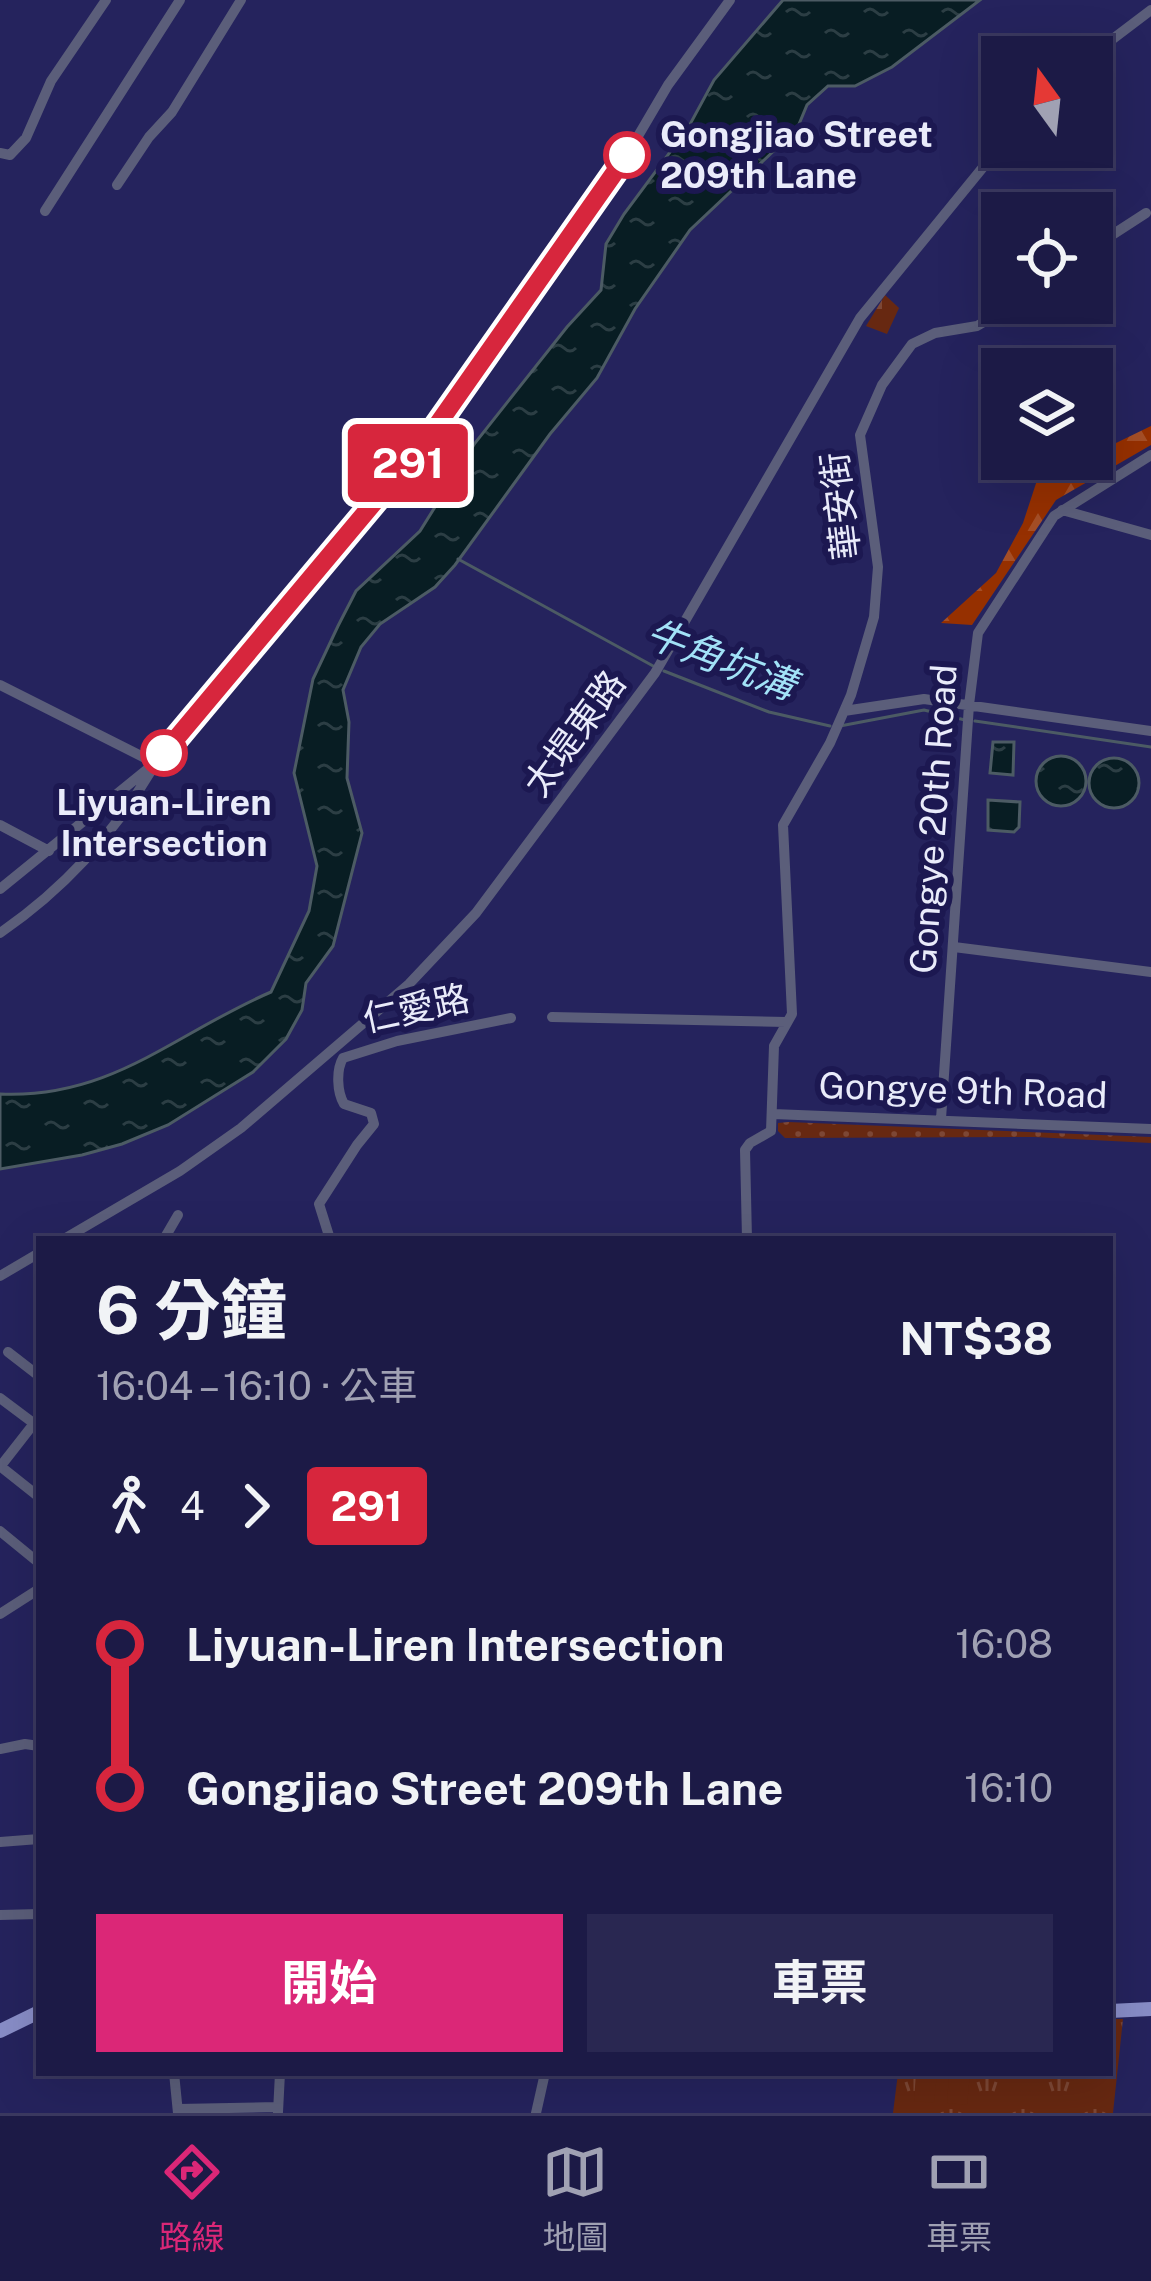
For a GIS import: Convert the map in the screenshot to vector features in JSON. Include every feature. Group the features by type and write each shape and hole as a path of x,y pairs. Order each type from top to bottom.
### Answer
{"main road":[{"path":"1113,2011 1151,2009"},
{"path":"0,2031 36,2013"}],"street":[{"path":"0,153 10,155 26,138 51,81 106,0"},
{"path":"45,211 180,0"},
{"path":"117,185 172,112 241,0"},
{"path":"0,933 84,861 130,804 155,763 444,418 611,182 668,86 730,0"},
{"path":"1113,39 1151,10"},
{"name":"太堤東路","path":"69,1236 181,1171 241,1128 409,983 489,896 658,667 860,318 982,168"},
{"path":"1113,234 1146,213"},
{"name":"華安街","path":"773,1114 774,1046 792,1014 783,825 841,714 868,640 878,586 872,509 858,442 882,385 912,344 935,333 981,324"},
{"name":"Gongye 20th Road","path":"941,1119 967,728 978,633 1054,516 1151,455"},
{"path":"1062,510 1151,536"},
{"path":"0,685 155,763"},
{"path":"841,714 910,699 1151,731"},
{"path":"0,890 155,763"},
{"path":"0,825 49,851"},
{"path":"954,947 1151,972"},
{"path":"552,1017 786,1022"},
{"name":"仁愛路","path":"328,1236 319,1204 374,1124 371,1113 340,1099 343,1058 512,1018"},
{"path":"747,1236 745,1150 770,1134 773,1114"},
{"name":"Gongye 9th Road","path":"773,1114 1151,1129"},
{"path":"166,1236 178,1215"},
{"path":"0,1276 36,1255"},
{"path":"8,1352 36,1374"},
{"path":"0,1398 36,1422"},
{"path":"36,1425 0,1466 36,1495"},
{"path":"0,1531 36,1561"},
{"path":"0,1614 36,1591"},
{"path":"0,1749 36,1746"},
{"path":"0,1842 36,1839"},
{"path":"0,1915 36,1914"},
{"path":"174,2076 178,2111 278,2110 280,2076"},
{"path":"536,2113 543,2076"}],"green space":[{"path":"885,295 899,308 887,334 866,326"},
{"path":"1151,426 1151,445 1113,467 1116,443"},
{"path":"1037,480 1091,480 1056,500 972,625 941,623 996,573 1023,523"},
{"path":"778,1123 1151,1137 1151,1143 1034,1137 785,1138"},
{"path":"1113,2019 1123,2019 1113,2113 893,2113 898,2076 1113,2076"},
{"path":"916,2076 937,2076 934,2103 914,2101"},
{"path":"949,2076 970,2076 967,2105 947,2103"}],"water":[{"path":"783,0 980,0 892,67 855,86 828,86 807,105 797,129 690,230 635,309 597,378 455,565 435,587 380,624 361,647 343,690 349,722 347,778 362,833 333,946 306,983 302,1010 286,1039 253,1072 168,1125 82,1155 0,1169 0,1094 40,1093 110,1075 271,992 309,911 317,866 294,773 313,679 356,591 420,531 475,443 601,290 606,244 624,214 688,128 714,80"},
{"path":"993,742 1014,742 1013,775 990,773"},
{"path":"1061,756 1078,764 1086,781 1078,798 1061,806 1044,798 1036,781 1044,764"},
{"path":"1114,758 1132,765 1139,783 1132,801 1114,808 1096,801 1089,783 1096,765"},
{"path":"988,800 1020,802 1019,827 1014,832 988,830"}],"waterway":[{"name":"牛角坑溝","path":"458,559 655,667"},
{"name":"牛角坑溝","path":"664,671 769,712 830,726"},
{"name":"牛角坑溝","path":"840,726 924,710 965,720"},
{"name":"牛角坑溝","path":"975,721 1151,747"}],"bus line":[{"name":"291","path":"164,753 428,438 627,155"}],"place":[{"name":"Gongjiao Street 209th Lane","path":"627,155"},
{"name":"Liyuan-Liren Intersection","path":"164,753"}]}
